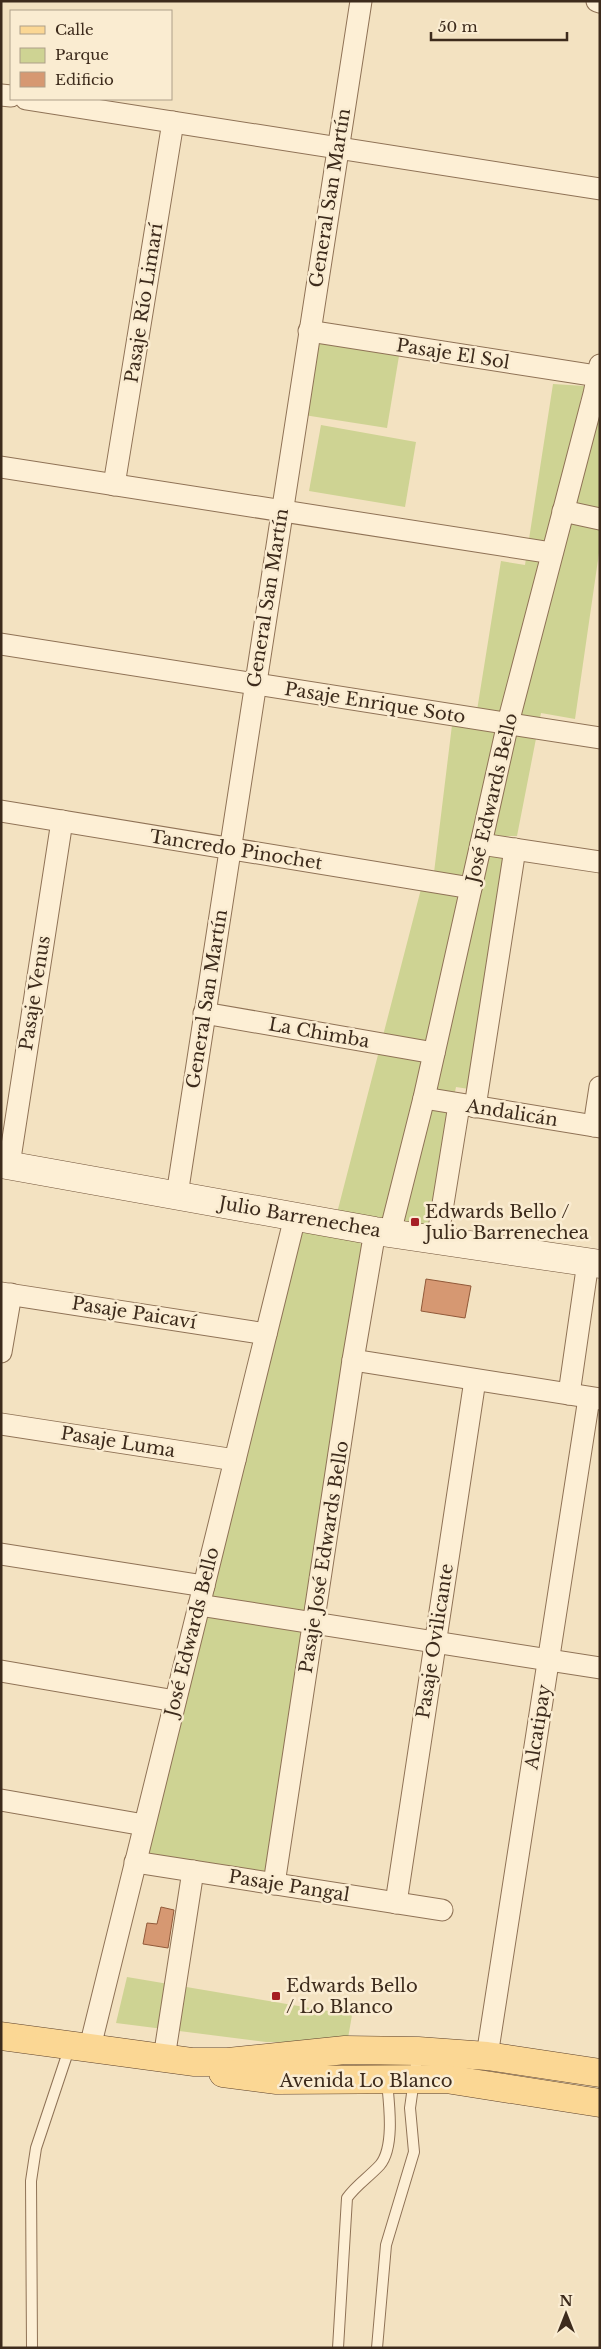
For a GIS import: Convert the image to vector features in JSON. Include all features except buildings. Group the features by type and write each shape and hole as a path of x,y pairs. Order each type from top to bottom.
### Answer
{"main road":[{"name":"Avenida Lo Blanco","path":"1,2036 193,2062 216,2071 277,2080 391,2068 446,2079 600,2103"},
{"name":"Avenida Lo Blanco","path":"391,2068 418,2051 487,2056 599,2071"}],"street":[{"name":"General San Martín","path":"176,1195 361,1"},
{"path":"32,100 600,190"},
{"name":"Pasaje Río Limarí","path":"114,485 173,122"},
{"name":"Pasaje El Sol","path":"309,331 598,382"},
{"name":"José Edwards Bello","path":"382,1232 424,1098 508,723 598,382"},
{"path":"1,467 552,553"},
{"path":"563,511 600,518"},
{"name":"Pasaje Enrique Soto","path":"1,644 600,738"},
{"name":"Tancredo Pinochet","path":"1,811 471,888"},
{"name":"Pasaje Venus","path":"5,1164 62,821"},
{"path":"481,844 600,862"},
{"name":"José Edwards Bello","path":"437,1241 467,1106 515,850"},
{"name":"La Chimba","path":"204,1013 434,1053"},
{"path":"597,1126 600,1087"},
{"name":"Andalicán","path":"424,1098 597,1126"},
{"name":"Julio Barrenechea","path":"5,1164 382,1232 594,1263"},
{"name":"José Edwards Bello","path":"80,2046 135,1862 295,1217"},
{"name":"Pasaje José Edwards Bello","path":"274,1884 353,1360 382,1232"},
{"name":"Alcatipay","path":"487,2056 586,1397 594,1263"},
{"path":"1,1352 6,1293"},
{"name":"Pasaje Paicaví","path":"6,1293 266,1334"},
{"path":"353,1360 586,1397"},
{"name":"Pasaje Ovilicante","path":"396,1903 475,1380"},
{"name":"Pasaje Luma","path":"1,1424 235,1460"},
{"path":"1,1554 201,1595 314,1623 600,1668"},
{"path":"1,1671 175,1700"},
{"path":"1,1800 144,1825"},
{"name":"Pasaje Pangal","path":"135,1862 442,1910"},
{"path":"164,2058 193,1871"}],"lane":[{"path":"32,2348 31,2181 36,2148 80,2046"},
{"path":"338,2348 347,2198 354,2187 381,2164 388,2149 391,2068"},
{"path":"377,2348 386,2246 414,2152 410,2108 391,2068"}],"green space":[{"path":"315,342 399,356 387,428 304,415"},
{"path":"553,384 585,386 580,402 600,406 600,546 575,719 541,713 517,836 506,836 469,1089 456,1087 427,1229 337,1213 421,889 432,889 452,725 474,729 501,561 525,565"},
{"path":"321,425 416,442 405,507 309,491"},
{"path":"298,1228 356,1239 364,1247 272,1879 147,1859"},
{"path":"127,1977 352,2015 347,2044 266,2042 116,2023"}],"place":[{"name":"Edwards Bello / Julio Barrenechea","path":"415,1222"},
{"name":"Edwards Bello / Lo Blanco","path":"276,1996"}]}
